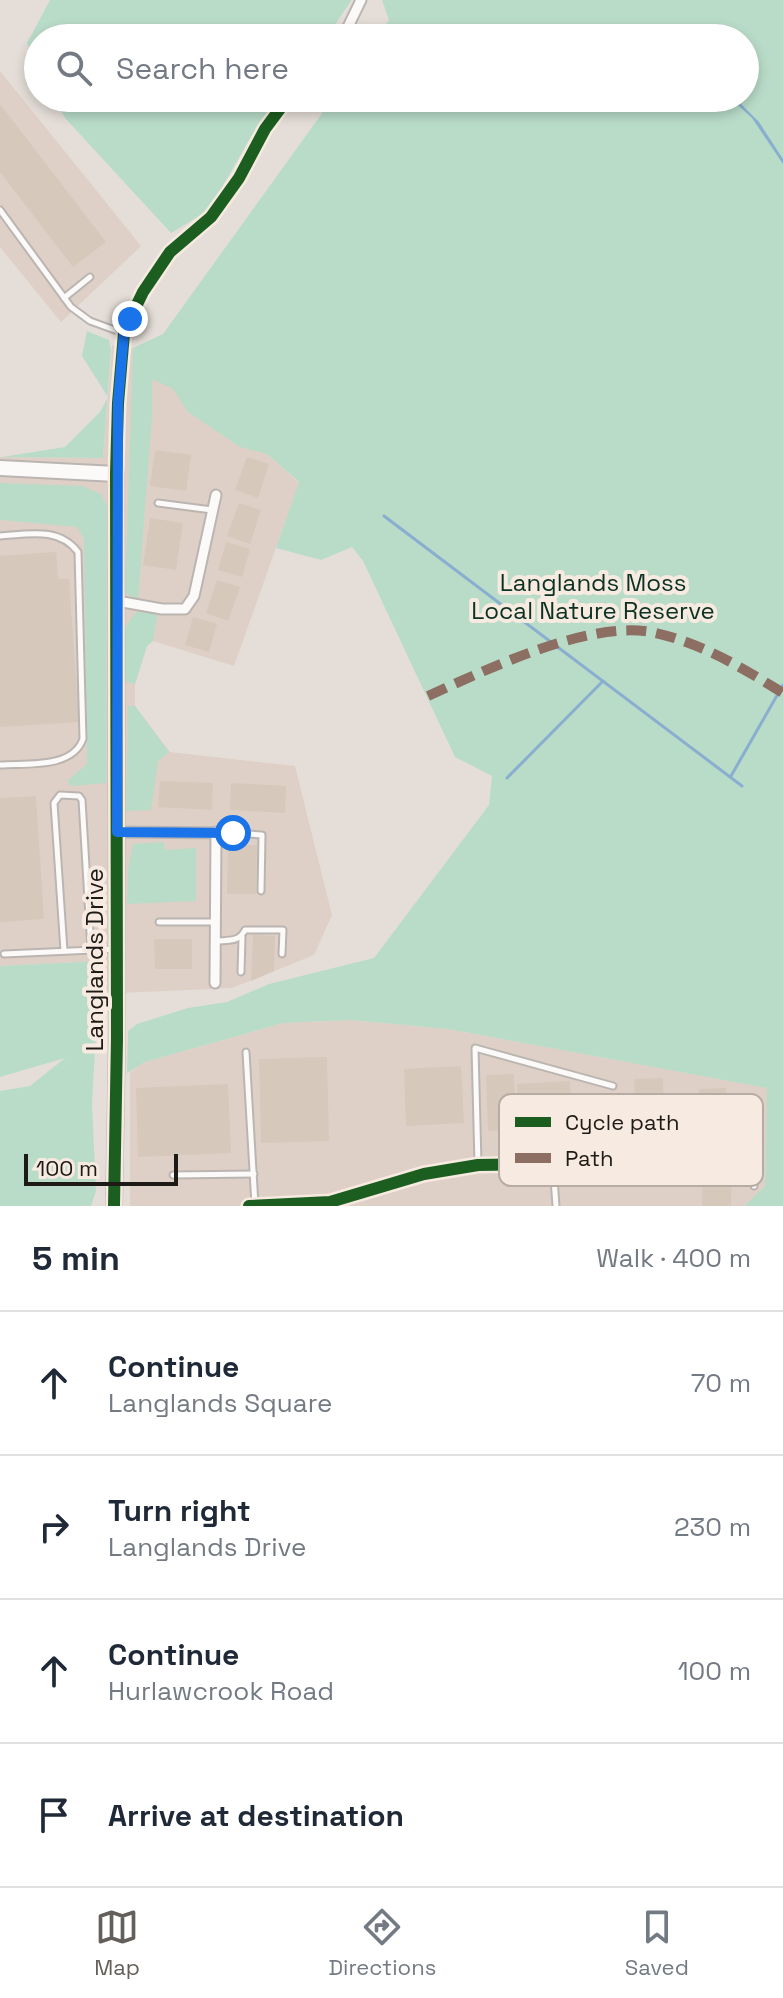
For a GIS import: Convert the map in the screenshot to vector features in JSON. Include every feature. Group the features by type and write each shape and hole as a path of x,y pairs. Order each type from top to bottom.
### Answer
{"street":[{"path":"349,24 361,0"},
{"path":"0,468 116,474 124,333 143,292 170,252 211,217 239,178 278,112"},
{"name":"Langlands Drive","path":"114,1206 116,474"},
{"path":"117,601 162,609 185,609 194,596 216,495"},
{"path":"117,832 233,833"},
{"path":"215,983 216,832"},
{"path":"249,1206 330,1202 424,1174 499,1165"}],"lane":[{"path":"0,210 71,307 90,321 124,333"},
{"path":"64,298 90,277"},
{"path":"158,503 213,511"},
{"path":"0,536 64,537 78,552 83,739 80,747 61,760 0,765"},
{"path":"64,951 54,803 60,795 73,794 82,800 91,950"},
{"path":"233,833 262,835 261,891"},
{"path":"159,922 216,922"},
{"path":"241,972 242,936 245,930 283,930 282,954"},
{"path":"216,941 235,940 242,936"},
{"path":"4,954 117,948"},
{"path":"478,1165 475,1048 613,1086"},
{"path":"246,1052 255,1206"},
{"path":"173,1175 254,1174"},
{"path":"555,1186 556,1206"}],"shaded area":[{"path":"0,71 24,101 24,112 33,112 141,246 61,322 0,247"},
{"path":"112,345 155,352 299,483 234,666 153,641 147,646 135,684 135,706 170,752 295,766 332,915 314,955 232,988 99,994 100,961 0,966 0,457 103,458"},
{"path":"350,1020 448,1029 768,1088 765,1186 744,1206 130,1206 130,1072 145,1062 283,1023"}],"green space":[{"path":"50,0 351,0 335,24 37,24"},
{"name":"Langlands Moss Local Nature Reserve","path":"382,0 783,0 783,1206 744,1206 765,1186 767,1088 448,1029 350,1020 283,1023 145,1062 127,1073 128,1031 137,1024 188,1008 227,1002 269,984 374,958 489,805 492,776 455,757 363,561 352,547 321,560 276,548 299,482 267,454 240,447 188,412 173,389 152,379 152,417 138,600 125,593 133,348 163,334 323,112 759,112 759,24 386,24 389,20"},
{"path":"62,112 270,112 251,137 209,210 171,233"},
{"path":"87,331 109,340 108,396 82,356"},
{"path":"107,398 103,458 2,457 65,447 100,412"},
{"path":"0,483 82,486 101,494 107,506 106,783 71,786 67,781 87,764 84,539 77,527 0,520"},
{"path":"137,612 158,612 153,641 147,646 135,684 126,682 122,644 126,628"},
{"path":"128,706 135,706 169,752 158,761 151,810 126,811"},
{"path":"164,842 165,850 196,848 196,901 127,904 133,844"},
{"path":"100,961 92,1104 96,1191 91,1206 0,1206 0,1091 30,1086 65,1058 0,1077 0,966"}],"water":[{"path":"745,112 759,122 783,159 783,164"}],"building":[{"path":"0,104 106,242 73,267 0,172"},
{"path":"155,450 191,455 186,491 150,486"},
{"path":"247,457 269,464 258,498 235,490"},
{"path":"239,503 261,510 250,544 227,536"},
{"path":"150,518 183,523 176,570 143,565"},
{"path":"226,542 250,549 242,577 218,570"},
{"path":"56,552 58,579 69,579 79,722 0,727 0,556"},
{"path":"217,580 240,587 228,621 206,613"},
{"path":"193,617 217,624 209,652 185,645"},
{"path":"160,781 213,783 212,810 158,807"},
{"path":"231,783 286,786 285,813 230,810"},
{"path":"36,796 44,919 0,922 0,798"},
{"path":"228,845 257,845 256,894 227,894"},
{"path":"253,935 275,936 274,971 251,981"},
{"path":"154,939 192,939 192,969 155,969"},
{"path":"327,1057 329,1141 261,1143 259,1059"},
{"path":"461,1066 464,1123 406,1126 404,1069"},
{"path":"514,1074 515,1094 499,1094 499,1131 488,1131 486,1075"},
{"path":"663,1078 663,1094 635,1094 634,1079"},
{"path":"570,1081 571,1094 518,1094 517,1084"},
{"path":"228,1084 231,1153 138,1157 136,1088"},
{"path":"726,1088 726,1094 699,1094 699,1089"},
{"path":"703,1186 732,1186 731,1206 702,1206"}],"waterway":[{"path":"384,516 742,786"},
{"path":"507,778 603,681"},
{"path":"731,776 783,685"}],"marked path":[{"path":"428,696 540,649 571,639 630,630 656,633 706,650 783,693"}],"cycle path":[{"path":"114,1206 117,1038 116,474 124,333 143,292 170,252 211,217 239,178 278,112"},
{"path":"249,1206 330,1202 424,1174 499,1165"}],"route":[{"path":"130,319 124,333 116,474 117,832 233,833"}]}
